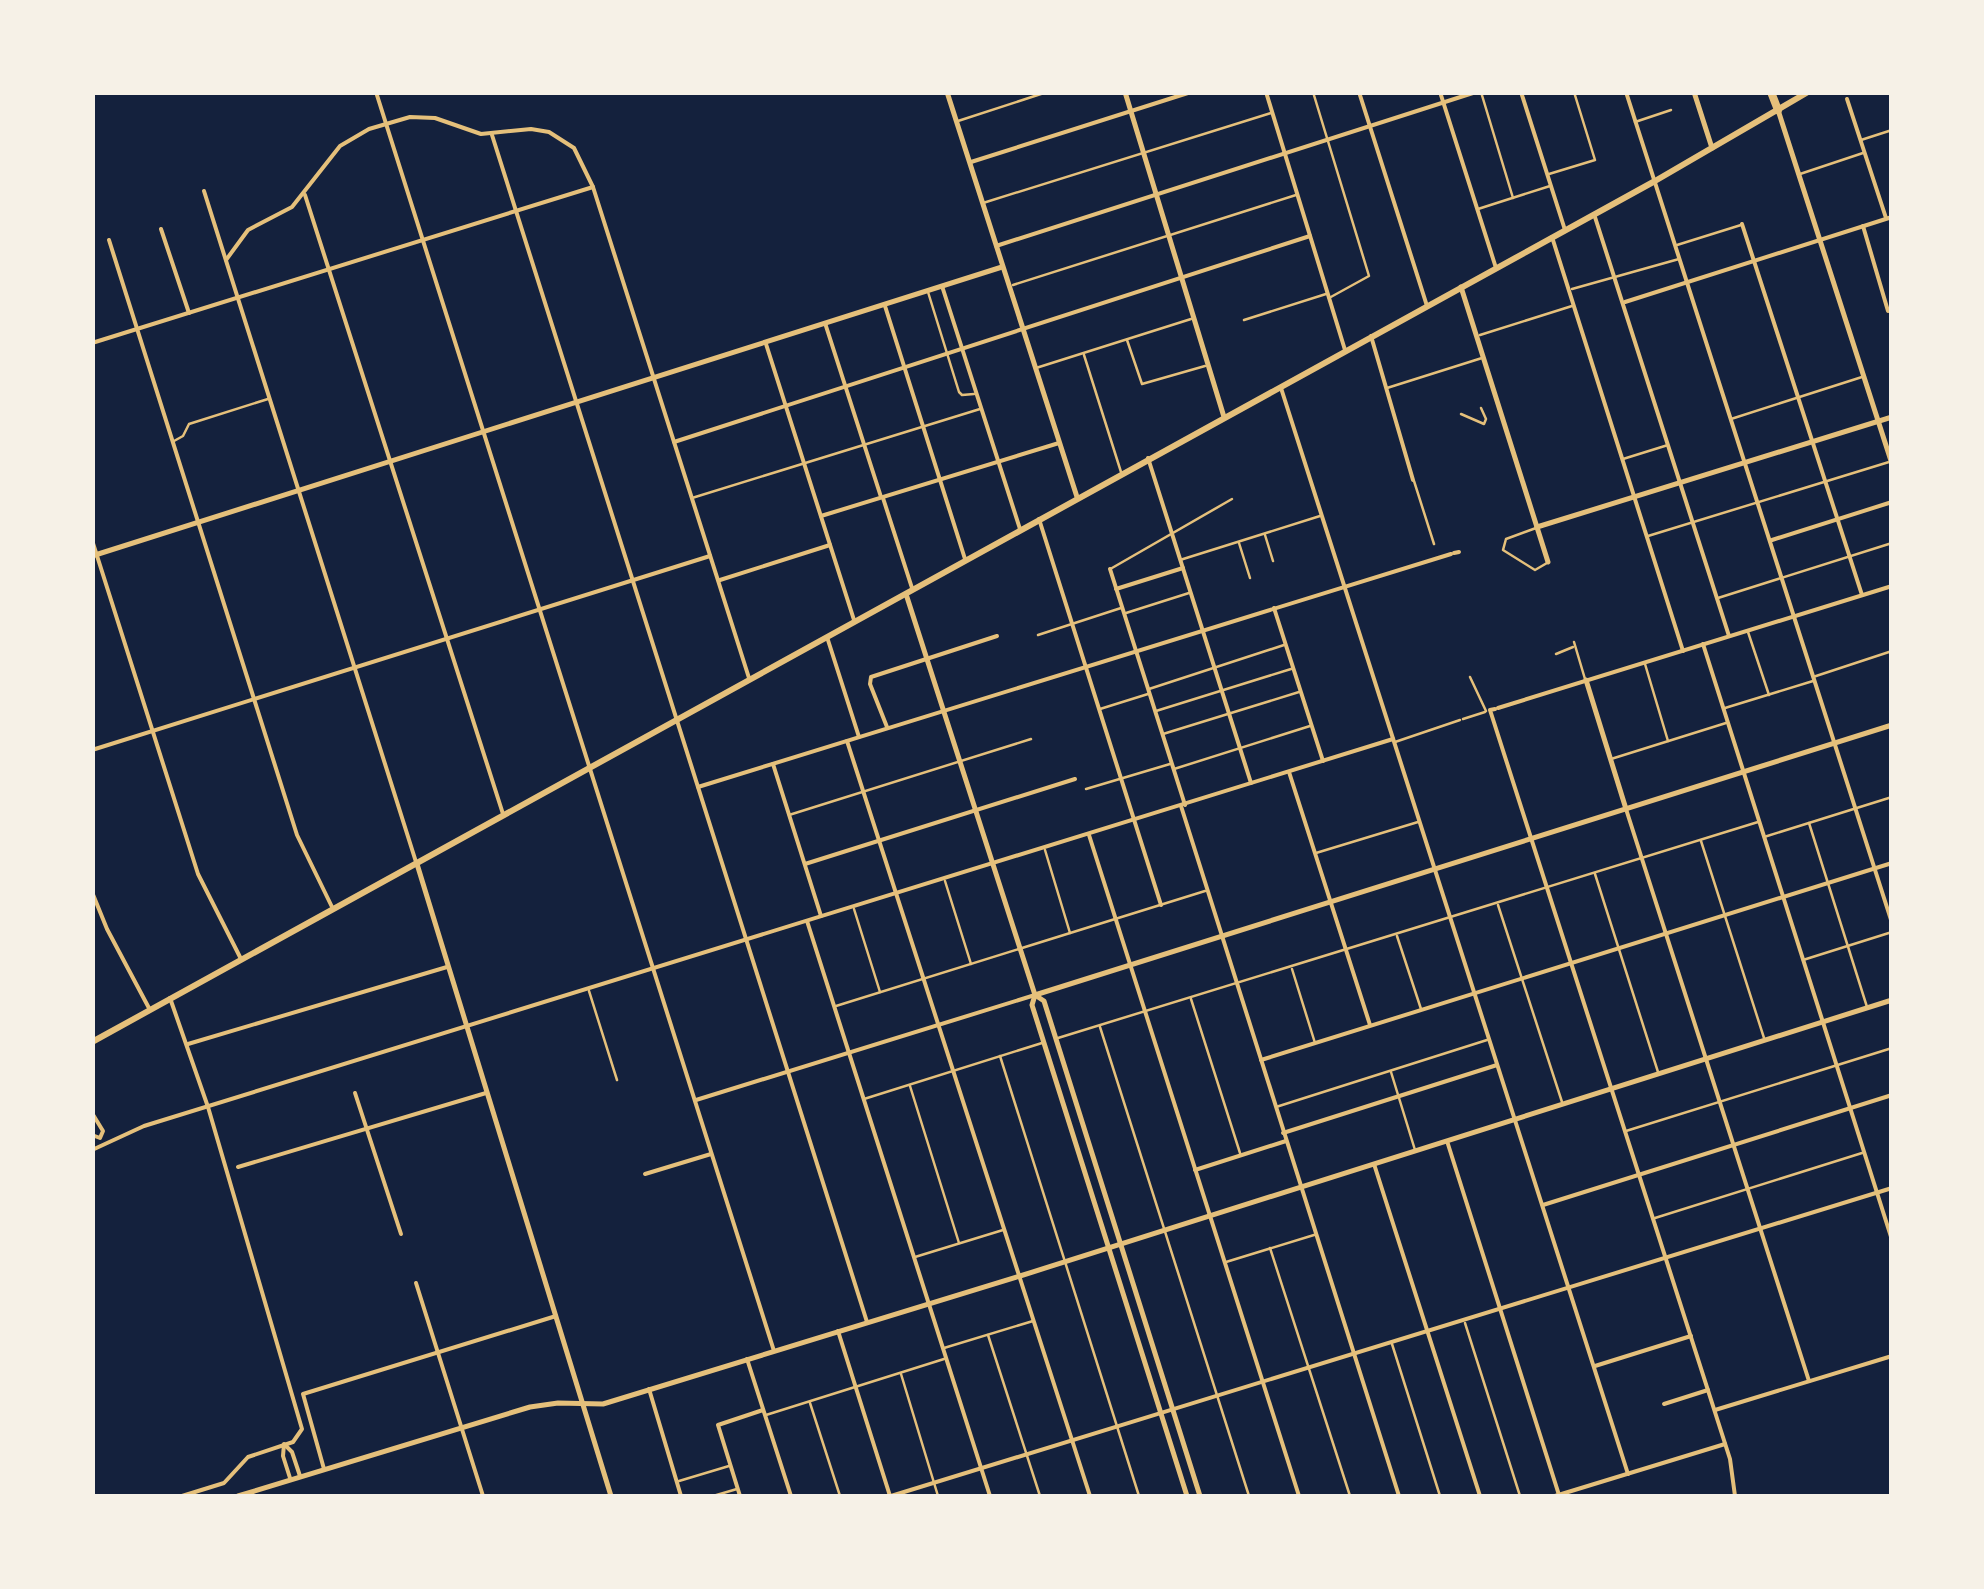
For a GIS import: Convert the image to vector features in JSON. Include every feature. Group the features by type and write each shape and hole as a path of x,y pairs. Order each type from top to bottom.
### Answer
{"highway":[{"path":"1772,92 1778,110"}],"main road":[{"path":"92,1042 1594,214 1808,92"}],"street":[{"path":"376,92 774,1351"},
{"path":"947,92 1077,498"},
{"path":"956,121 1048,92"},
{"path":"1125,92 1224,417"},
{"path":"969,163 1191,92"},
{"path":"1266,92 1346,350"},
{"path":"1244,320 1328,295 1369,276 1313,92"},
{"path":"1359,92 1427,306"},
{"path":"1440,92 1496,268"},
{"path":"996,246 1478,92 1514,198"},
{"path":"1522,92 1565,230"},
{"path":"1548,174 1595,160 1574,92"},
{"path":"1626,92 1892,924"},
{"path":"1694,92 1712,148"},
{"path":"1624,302 1889,218 1848,99"},
{"path":"1635,122 1671,110"},
{"path":"1647,536 1891,463 1778,110"},
{"path":"982,204 1272,112"},
{"path":"226,260 248,230 282,214 305,193 340,146 385,123 426,117 476,133 531,129 566,140 579,156 592,187 749,678"},
{"path":"1861,140 1892,130"},
{"path":"492,134 868,1322"},
{"path":"1800,174 1865,153"},
{"path":"1478,209 1551,186"},
{"path":"92,342 592,187"},
{"path":"204,192 611,1496"},
{"path":"305,193 504,814"},
{"path":"1008,287 1298,195"},
{"path":"1594,214 1730,636"},
{"path":"1676,245 1742,224 1862,595"},
{"path":"1863,226 1888,311"},
{"path":"161,229 188,313"},
{"path":"674,442 1310,236"},
{"path":"1552,237 1683,650"},
{"path":"109,240 303,853 332,909"},
{"path":"1569,290 1681,259"},
{"path":"95,555 1002,267"},
{"path":"942,286 1020,529"},
{"path":"1462,287 1476,336 1484,358 1537,527 1548,562 1535,570 1503,550 1506,539 1537,527 1634,496 1892,417"},
{"path":"927,291 959,392 968,396 977,393"},
{"path":"884,304 966,559"},
{"path":"1476,336 1574,306"},
{"path":"1035,368 1194,318"},
{"path":"825,323 882,497 926,659 1036,995 1044,1001 1200,1496"},
{"path":"1371,336 1439,556"},
{"path":"1126,339 1142,384 1208,365"},
{"path":"766,342 854,620"},
{"path":"1083,352 1121,473"},
{"path":"1387,388 1484,358"},
{"path":"1732,419 1863,376"},
{"path":"1280,386 1628,1474"},
{"path":"172,442 183,436 189,424 270,398"},
{"path":"692,498 982,408"},
{"path":"1462,414 1484,424 1481,408"},
{"path":"821,516 1059,442"},
{"path":"1622,459 1670,445"},
{"path":"1148,458 1252,784"},
{"path":"1232,499 1110,569 1173,766 1236,984 1399,1496"},
{"path":"1770,540 1892,502"},
{"path":"1180,560 1322,515"},
{"path":"1039,518 1161,905"},
{"path":"1265,534 1273,560"},
{"path":"92,540 198,874 241,959"},
{"path":"1238,542 1250,578"},
{"path":"1718,598 1892,543"},
{"path":"718,580 830,544"},
{"path":"698,787 1455,553"},
{"path":"92,750 710,556"},
{"path":"1116,589 1183,568"},
{"path":"92,1150 144,1126 1892,586"},
{"path":"1038,635 1191,593"},
{"path":"1274,608 1323,762"},
{"path":"1747,631 1769,695"},
{"path":"826,636 859,737"},
{"path":"887,728 870,684 871,677 997,636"},
{"path":"1100,709 1286,644"},
{"path":"1556,654 1574,644 1809,1381"},
{"path":"1703,644 1892,1240"},
{"path":"1723,709 1892,651"},
{"path":"1645,662 1668,741"},
{"path":"1155,711 1293,669"},
{"path":"1470,676 1492,709 1570,965 1726,1444 1735,1496"},
{"path":"1162,734 1300,692"},
{"path":"1610,759 1728,722"},
{"path":"694,1100 1892,725"},
{"path":"1086,789 1311,726"},
{"path":"789,815 1031,739"},
{"path":"846,741 1090,1496"},
{"path":"773,764 822,917"},
{"path":"1290,772 1370,1026"},
{"path":"805,864 1074,779"},
{"path":"1764,837 1892,797"},
{"path":"1315,853 1420,821"},
{"path":"1056,1039 1759,822"},
{"path":"1809,823 1867,1007"},
{"path":"1089,835 1299,1496"},
{"path":"1701,840 1764,1040"},
{"path":"1044,848 1070,934"},
{"path":"1260,1060 1892,863"},
{"path":"1595,873 1658,1074"},
{"path":"944,880 971,964"},
{"path":"834,1007 1207,890"},
{"path":"92,892 150,1010"},
{"path":"1498,904 1562,1104"},
{"path":"853,908 880,992"},
{"path":"807,921 990,1496"},
{"path":"1803,960 1892,932"},
{"path":"1396,935 1421,1010"},
{"path":"188,1044 448,967"},
{"path":"1291,968 1315,1043"},
{"path":"588,989 617,1080"},
{"path":"1036,995 1032,1005 1187,1496"},
{"path":"1190,997 1241,1156"},
{"path":"170,998 208,1107 302,1429 293,1442 248,1456 224,1483 182,1496"},
{"path":"238,1496 530,1407 558,1403 595,1406 1892,1000"},
{"path":"1099,1026 1249,1496"},
{"path":"1275,1107 1489,1040"},
{"path":"864,1099 1044,1043"},
{"path":"1624,1131 1892,1048"},
{"path":"1000,1056 1139,1496"},
{"path":"1284,1133 1496,1065"},
{"path":"1390,1070 1416,1150"},
{"path":"910,1084 960,1243"},
{"path":"355,1093 401,1234"},
{"path":"238,1167 486,1093"},
{"path":"1541,1206 1892,1095"},
{"path":"92,1113 103,1132 100,1138"},
{"path":"92,1135 104,1144"},
{"path":"1447,1140 1557,1496 1726,1444"},
{"path":"1195,1170 1286,1142"},
{"path":"1652,1219 1864,1153"},
{"path":"645,1174 712,1154"},
{"path":"1374,1164 1480,1496"},
{"path":"838,1331 890,1496 1892,1188"},
{"path":"914,1257 1005,1229"},
{"path":"1225,1262 1316,1234"},
{"path":"1270,1248 1350,1496"},
{"path":"416,1283 483,1496"},
{"path":"324,1469 303,1394 556,1316"},
{"path":"943,1348 1034,1321"},
{"path":"1464,1321 1520,1496"},
{"path":"988,1335 1040,1496"},
{"path":"1593,1366 1690,1336"},
{"path":"1392,1344 1440,1496"},
{"path":"1714,1410 1892,1356"},
{"path":"740,1496 718,1425 946,1358"},
{"path":"747,1359 790,1496"},
{"path":"900,1373 938,1496"},
{"path":"648,1389 681,1496"},
{"path":"1664,1404 1708,1390"},
{"path":"810,1401 840,1496"},
{"path":"284,1444 292,1452 300,1476"},
{"path":"284,1444 290,1480"},
{"path":"677,1482 730,1465"},
{"path":"714,1496 738,1489"}]}
